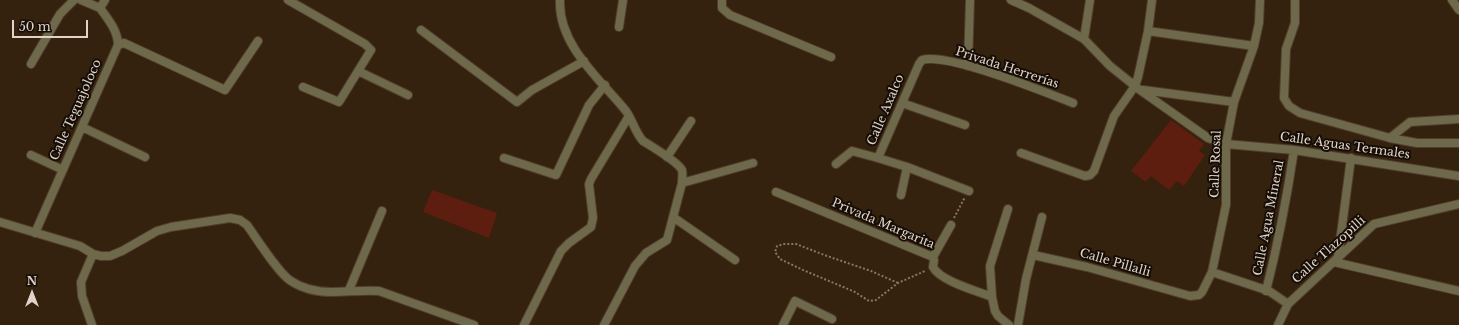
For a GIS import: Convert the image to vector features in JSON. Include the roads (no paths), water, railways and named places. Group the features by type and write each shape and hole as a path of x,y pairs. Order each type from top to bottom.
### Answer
{"street":[{"path":"31,64 60,14 74,0"},
{"path":"81,0 100,8 110,20 118,38 118,45 124,43 225,90 258,41"},
{"path":"100,8 105,0"},
{"path":"288,0 365,44 370,50 339,102 303,87"},
{"path":"560,0 562,22 576,50 630,116 639,136 643,141 677,164 682,170 682,183 667,240 646,253 635,266 604,325"},
{"path":"619,27 623,0"},
{"path":"722,0 722,8 730,15 831,57"},
{"path":"968,66 970,0"},
{"name":"Calle Aguas Termales","path":"1012,0 1029,4 1084,39 1110,66 1137,88 1208,138 1226,144 1294,150 1459,176"},
{"path":"1084,39 1090,0"},
{"path":"1021,153 1085,176 1090,175 1094,171 1114,116 1137,88 1148,32 1152,0"},
{"name":"Calle Rosal","path":"1190,296 1195,296 1202,292 1212,272 1226,205 1226,144 1234,102 1254,46 1259,23 1260,0"},
{"path":"1295,0 1295,22 1286,49 1284,98 1289,106 1300,113 1390,138 1417,143 1459,143"},
{"path":"1452,0 1459,10"},
{"path":"421,30 517,102 532,90 584,61"},
{"path":"1148,32 1254,46"},
{"name":"Calle Teguajoloco","path":"35,233 118,45"},
{"name":"Privada Herrerías","path":"933,58 968,66 1030,86 1073,103"},
{"name":"Calle Axalco","path":"933,58 922,60 919,64 878,158 907,167 969,191"},
{"path":"358,71 408,95"},
{"path":"504,158 556,175 589,105 605,85"},
{"path":"1137,88 1234,102"},
{"path":"902,103 965,125"},
{"path":"524,325 561,251 569,243 591,227 593,218 589,190 590,179 630,116"},
{"path":"1390,138 1410,122 1459,119"},
{"path":"667,157 691,121"},
{"path":"82,127 145,157"},
{"name":"Calle Agua Mineral","path":"1266,291 1286,202 1294,150"},
{"path":"836,164 852,151 878,158"},
{"path":"31,155 63,170"},
{"path":"1351,158 1336,259 1459,291"},
{"path":"682,183 753,163"},
{"path":"901,195 907,167"},
{"name":"Privada Margarita","path":"776,192 933,256 933,267 938,273 949,280 992,297"},
{"name":"Calle Tlazopilli","path":"1279,323 1288,304 1374,224 1459,204"},
{"path":"1008,209 990,266 992,297 995,311 998,316 1009,325"},
{"path":"349,290 382,211"},
{"path":"673,217 735,260"},
{"path":"1018,325 1026,279 1042,217"},
{"path":"0,222 80,246 93,254 110,256 122,251 157,231 171,227 230,218 240,220 247,226 289,281 300,286 317,291 332,292 349,290 378,291 460,323 474,325"},
{"path":"933,256 951,225"},
{"path":"92,325 82,296 81,282 93,254"},
{"name":"Calle Pillalli","path":"1033,255 1087,266 1190,296"},
{"path":"1212,272 1266,291 1288,304"},
{"path":"782,325 795,301 832,319"},
{"path":"1279,323 1289,325"}]}
